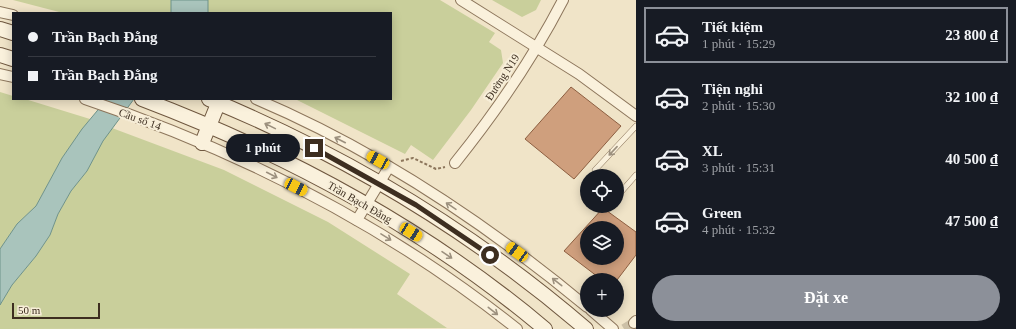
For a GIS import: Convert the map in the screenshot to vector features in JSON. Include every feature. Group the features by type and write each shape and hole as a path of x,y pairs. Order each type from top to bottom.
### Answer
{"street":[{"path":"460,0 537,46 635,114"},
{"name":"Đường N19","path":"455,163 508,92 537,46 563,0"},
{"path":"0,12 12,15"},
{"path":"0,29 12,33"},
{"path":"0,55 12,58"},
{"path":"0,74 12,77"},
{"name":"Cầu số 14","path":"88,100 173,130 263,170 357,220 450,278 516,329"},
{"name":"Cầu số 14","path":"145,100 179,113"},
{"path":"202,143 209,126 216,100 325,153 416,205 478,245 529,283 586,329"},
{"path":"258,100 312,126 389,167 435,195 494,235 580,301"},
{"name":"Trần Bạch Đằng","path":"179,113 278,158 366,205 461,265 545,329"},
{"path":"357,220 389,167"},
{"path":"599,317 613,329"}],"lane":[{"path":"596,169 636,126"},
{"path":"624,189 636,175"}],"path":[{"path":"389,167 405,159 414,158 436,169 442,169 455,163"}],"green space":[{"path":"13,0 171,0 171,12 59,12"},
{"path":"208,0 440,0 495,33 489,42 501,50 503,63 471,110 433,160 411,145 405,154 297,100 392,100 392,12 208,12"},
{"path":"492,0 541,0 536,10 522,17"},
{"path":"0,92 12,96 12,100 28,100 90,119 62,158 36,206 17,224 0,249"},
{"path":"112,128 224,170 328,222 410,274 397,294 447,328 0,329 0,305 12,285 36,256 50,235 58,214 71,191 87,171 102,141"}],"water":[{"path":"171,0 208,0 208,12 171,12"},
{"path":"106,100 133,100 103,141 87,171 71,191 58,214 50,235 36,256 12,285 0,305 0,249 17,224 36,206 62,158 82,129"}],"building":[{"path":"571,87 621,126 583,169 580,169 580,172 574,179 525,139"},
{"path":"598,213 610,213 621,221 591,221"},
{"path":"624,223 636,232 636,255 622,273 593,273 582,265 624,265"},
{"path":"580,233 580,263 564,251"}],"tunnel":[{"path":"624,329 634,323"}],"route":[{"path":"314,148 416,205 478,245 490,255"}]}
